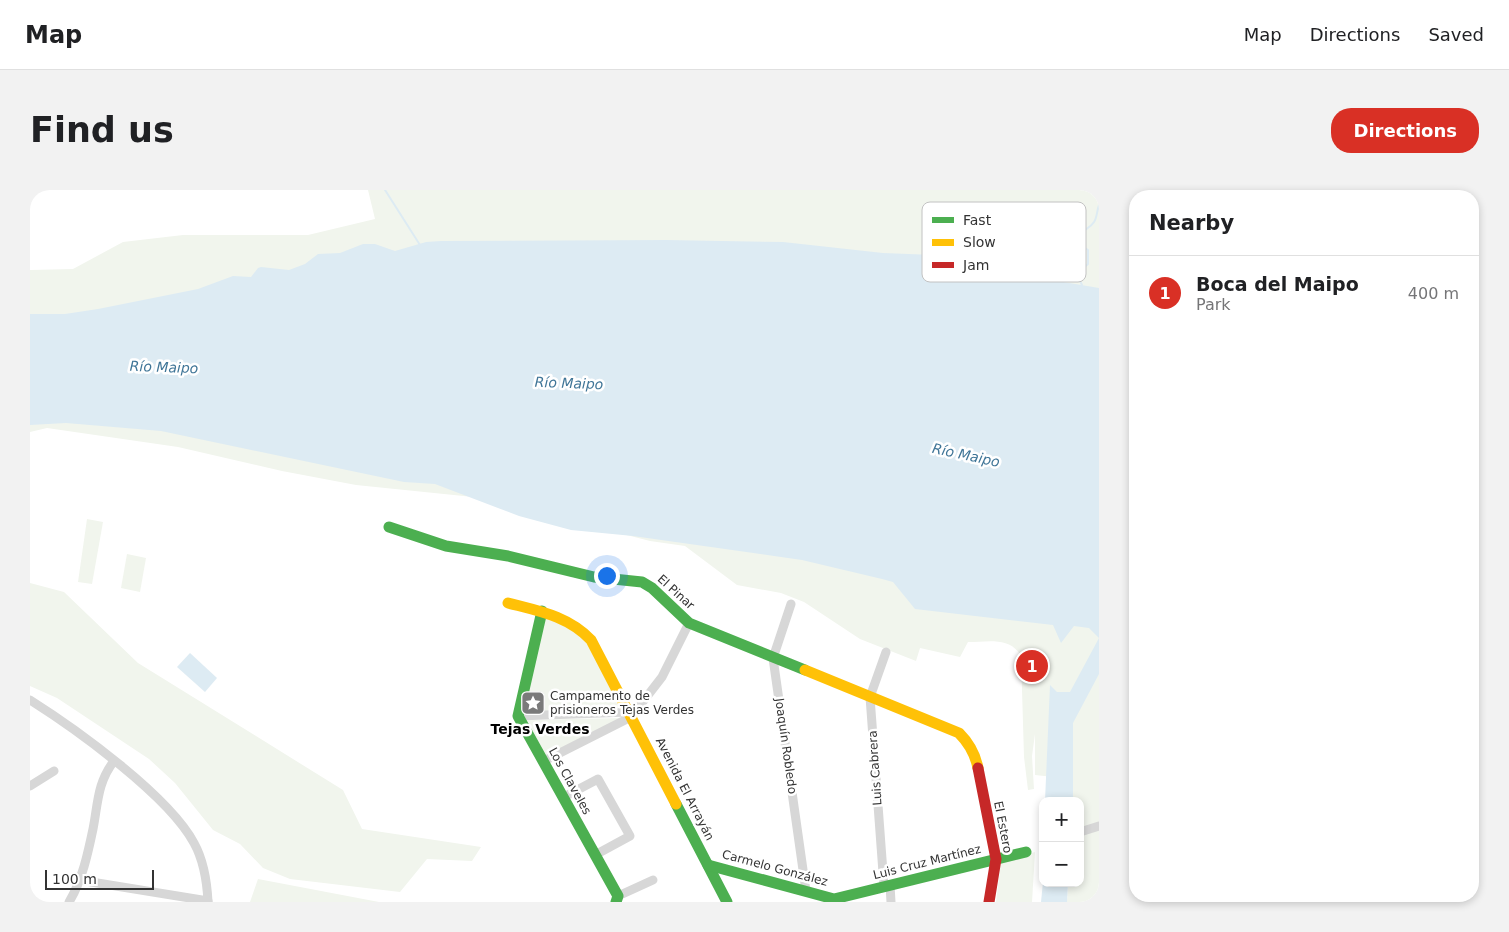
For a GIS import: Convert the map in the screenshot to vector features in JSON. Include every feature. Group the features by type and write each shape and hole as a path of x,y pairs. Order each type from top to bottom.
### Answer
{"street":[{"name":"El Pinar","path":"389,527 438,544 508,556 594,577 642,582 652,588 689,623 953,729 968,742 976,757"},
{"name":"Avenida El Arrayán","path":"508,603 563,617 585,633 596,648 726,902"},
{"name":"Joaquín Robledo","path":"791,604 773,658 806,891"},
{"path":"542,611 518,716 630,714"},
{"path":"544,761 630,714 662,677 689,623"},
{"name":"Luis Cabrera","path":"886,652 870,697 887,886 891,902"},
{"path":"30,700 114,761 154,795 189,834 203,864 208,902 79,880"},
{"name":"Los Claveles","path":"518,716 564,797 617,899"},
{"name":"El Estero","path":"976,757 996,859 989,902"},
{"path":"68,902 79,880 93,828 101,782 114,761"},
{"path":"30,786 54,771"},
{"path":"564,797 598,779 630,836 595,855"},
{"path":"1084,831 1099,826"},
{"name":"Luis Cruz Martínez","path":"832,900 1026,852"},
{"name":"Carmelo González","path":"708,865 806,891 832,900"},
{"path":"617,899 653,880"}],"shaded area":[{"path":"368,190 1099,190 1099,902 1067,902 1068,887 1084,887 1084,797 1073,797 1073,779 1035,775 1035,734 1032,756 1034,789 1028,790 1024,757 1021,656 1011,645 990,641 968,642 960,657 920,648 916,661 860,639 804,602 781,593 737,585 685,546 650,541 483,498 356,485 282,471 178,447 47,428 30,432 30,270 73,269 123,242 183,235 308,235 375,219"},
{"path":"87,519 103,522 92,584 78,582"},
{"path":"127,554 146,558 140,592 121,588"},
{"path":"30,583 64,592 138,663 343,790 362,829 481,847 472,861 427,859 400,892 290,879 263,868 240,844 213,830 175,783 149,759 57,698 30,686"},
{"path":"545,618 570,626 589,644 620,709 523,712"},
{"path":"623,718 545,757 527,720"},
{"path":"1035,852 1032,902 996,902 1001,862"},
{"path":"258,879 379,902 250,902"}],"water":[{"name":"Río Maipo","path":"666,240 783,242 883,253 922,255 922,282 1063,282 1099,288 1099,638 1089,628 1074,626 1061,643 1053,625 915,609 893,582 802,560 633,536 571,530 519,516 435,484 404,482 161,431 66,423 30,425 30,314 65,314 198,289 233,276 251,277 261,267 289,270 305,264 318,254 340,253 363,244 375,244 395,251 426,242"},
{"path":"1099,638 1099,674 1073,723 1073,797 1045,797 1050,685 1057,692 1070,692"},
{"path":"190,653 217,678 205,692 177,667"},
{"path":"1042,887 1068,887 1067,902 1041,902"}],"waterway":[{"path":"385,190 420,245"},
{"path":"1086,229 1095,220 1099,205"},
{"path":"1086,249 1088,250 1088,264 1086,266"}],"traffic: fast":[{"path":"389,527 446,546 508,556 594,577 642,582 652,588 689,623 805,670"},
{"path":"542,611 518,716 618,896 616,902"},
{"path":"676,804 727,902"},
{"path":"708,865 834,899 1026,852"}],"traffic: slow":[{"path":"508,603 563,620 573,625 591,640 676,804"},
{"path":"805,670 959,733 971,749 978,768"}],"traffic: jam":[{"path":"978,768 996,859 989,902"}],"place":[{"name":"Boca del Maipo","path":"1032,666"},
{"name":"Campamento de prisioneros Tejas Verdes","path":"533,703"}],"district":[{"name":"Tejas Verdes","path":"540,729"}]}
